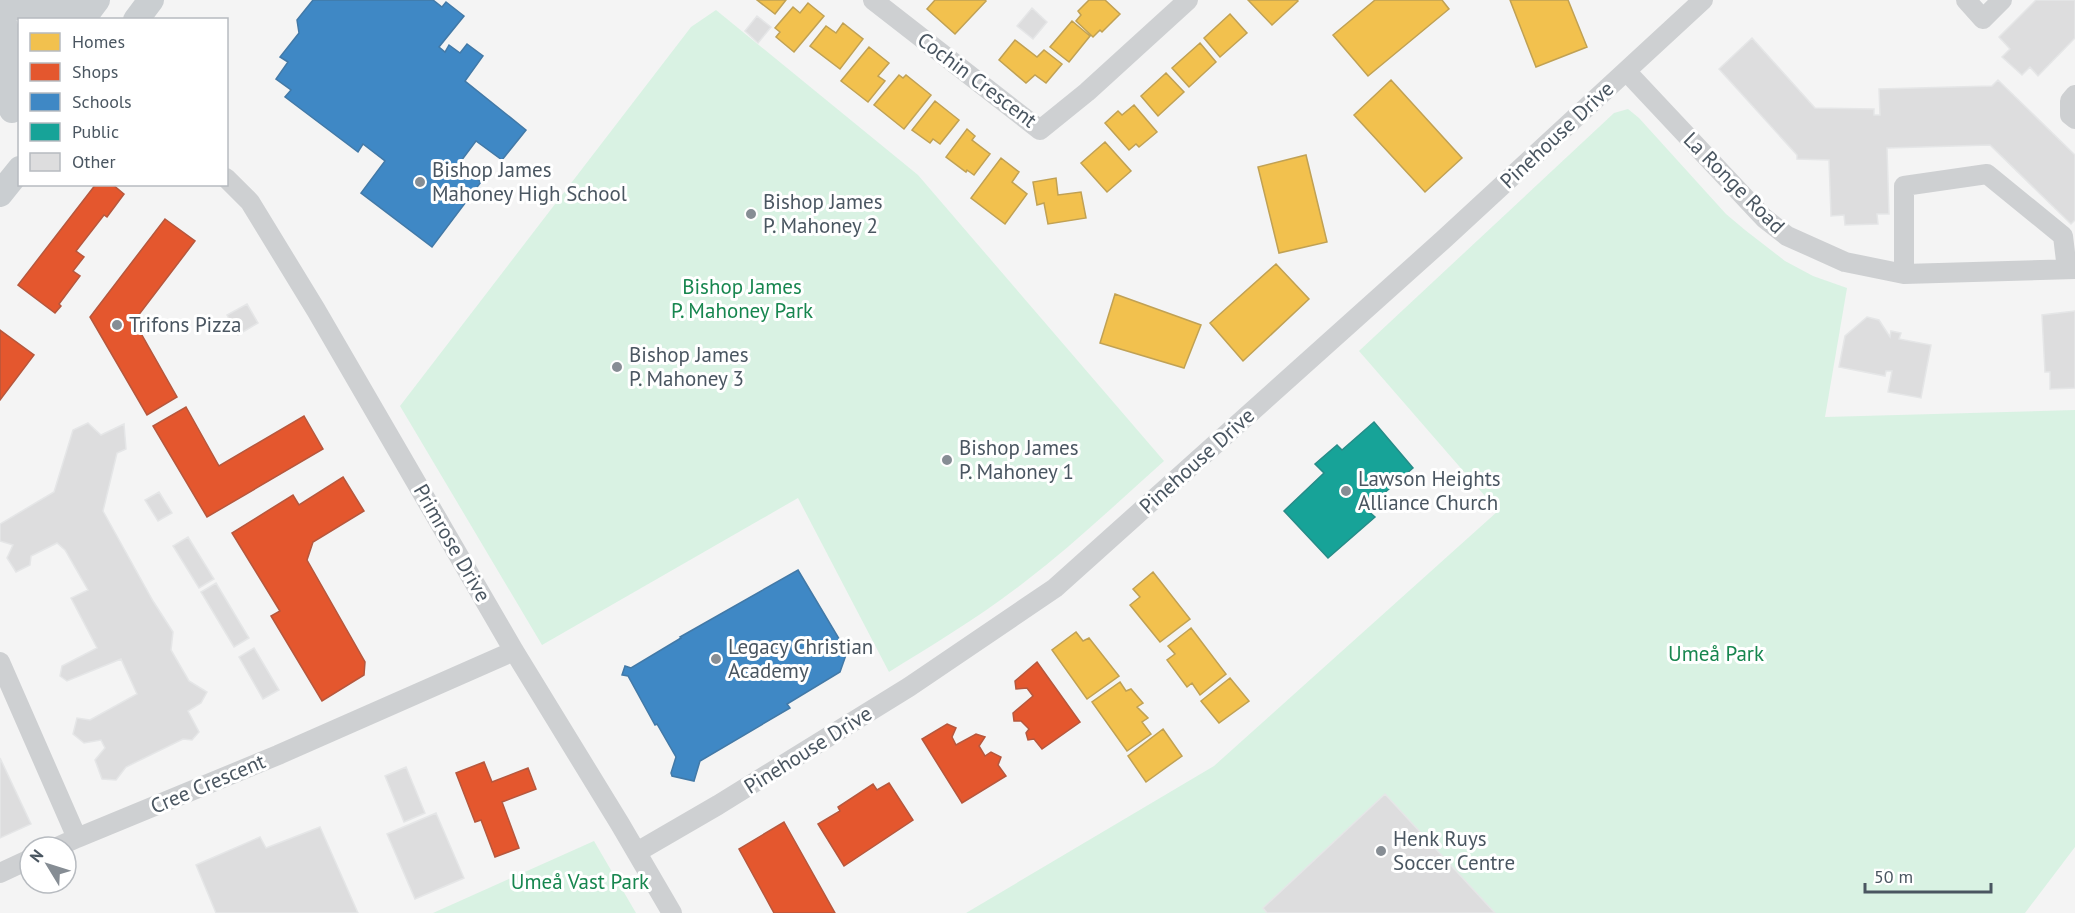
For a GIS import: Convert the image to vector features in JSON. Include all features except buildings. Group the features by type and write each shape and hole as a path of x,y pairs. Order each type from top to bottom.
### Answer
{"main road":[{"path":"10,112 13,57 0,7 52,8 69,6 79,0"},
{"path":"84,18 97,0"},
{"path":"138,18 151,0"},
{"path":"0,194 18,172"}],"street":[{"name":"Cochin Crescent","path":"873,0 1040,130 1087,92 1188,0"},
{"name":"Pinehouse Drive","path":"637,852 718,805 909,687 1055,588 1443,240 1703,0"},
{"path":"1966,0 1983,19 2002,0"},
{"path":"0,7 18,19"},
{"name":"La Ronge Road","path":"1627,72 1764,218 1787,236 1845,262 1904,274 2071,269"},
{"path":"2075,95 2070,101 2070,115 2075,119"},
{"path":"1904,274 1904,186 1987,174 2069,234 2066,250 2071,269"},
{"name":"Primrose Drive","path":"228,180 250,202 316,310 514,651 672,913"},
{"name":"Cree Crescent","path":"78,838 278,755 514,651"},
{"path":"0,662 76,835"},
{"path":"0,873 18,865"}],"green space":[{"name":"Bishop James P. Mahoney Park","path":"716,10 918,175 1164,461 1041,570 973,619 889,672 798,498 542,645 400,406 691,27"},
{"name":"Umeå Park","path":"1628,109 1639,118 1726,214 1745,230 1785,261 1813,276 1847,288 1825,417 2075,410 2075,847 2025,913 966,913 1214,766 1498,511 1359,351 1614,113"},
{"name":"Umeå Vast Park","path":"594,841 636,913 433,913"}],"place":[{"name":"Bishop James Mahoney High School","path":"420,182"},
{"name":"Bishop James P. Mahoney 2","path":"751,214"},
{"name":"Trifons Pizza","path":"117,325"},
{"name":"Bishop James P. Mahoney 3","path":"617,367"},
{"name":"Bishop James P. Mahoney 1","path":"947,460"},
{"name":"Lawson Heights Alliance Church","path":"1346,491"},
{"name":"Legacy Christian Academy","path":"716,659"},
{"name":"Henk Ruys Soccer Centre","path":"1381,851"}]}
